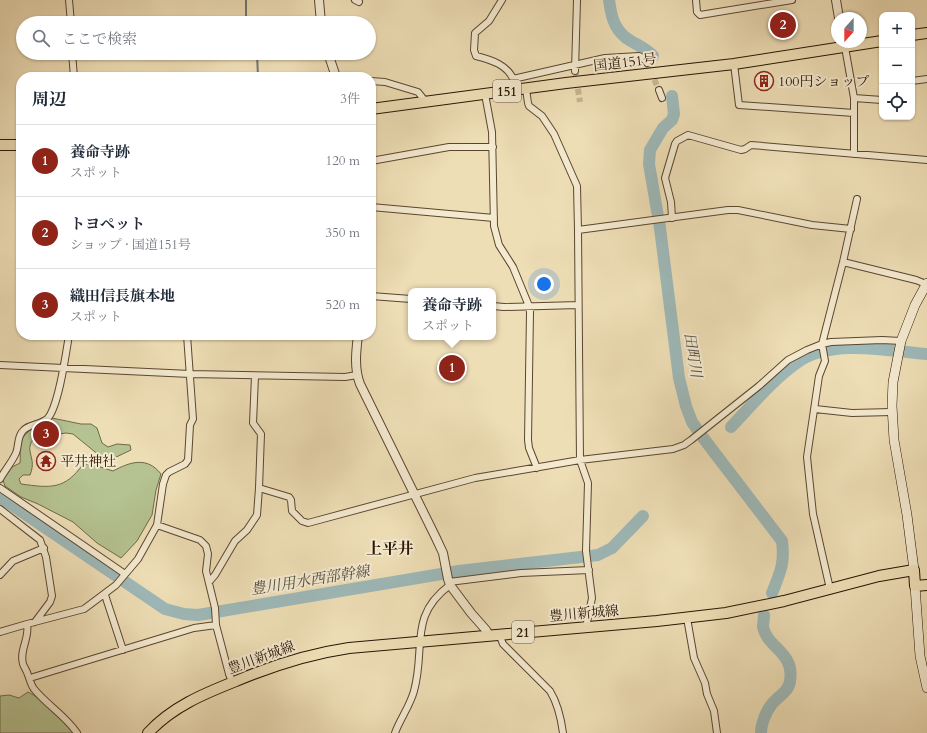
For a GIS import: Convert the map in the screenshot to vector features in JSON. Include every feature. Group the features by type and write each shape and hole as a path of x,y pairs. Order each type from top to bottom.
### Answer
{"main road":[{"path":"915,35 927,33"},
{"name":"国道151号","path":"867,43 879,41"},
{"name":"国道151号","path":"376,108 514,90 734,64 831,47"},
{"path":"0,145 16,145"},
{"path":"927,284 915,305 900,343 893,382 892,412 896,453 907,515 914,570 920,656 927,688"},
{"name":"豊川新城線","path":"148,733 155,725 182,704 200,695 273,666 310,655 349,648 686,618 726,613 754,608 879,576 914,570"},
{"path":"915,586 927,585"}],"street":[{"path":"69,0 70,16"},
{"path":"319,0 320,16"},
{"path":"502,0 489,21 475,33 474,50 476,56 494,61 504,67 513,79 514,90"},
{"path":"576,68 577,0"},
{"path":"696,0 697,12 700,14 791,0"},
{"path":"836,0 839,12"},
{"path":"846,48 854,98 854,154"},
{"path":"513,79 576,68 605,58 635,55 643,58 647,64"},
{"path":"73,60 74,72"},
{"path":"330,60 334,72"},
{"path":"734,64 739,105 854,113"},
{"path":"915,80 927,80"},
{"path":"376,82 385,82 418,92 426,102"},
{"path":"526,89 529,106 542,116 554,134 577,186 580,460 588,483 586,532 588,568 592,598 586,627"},
{"path":"659,90 662,98"},
{"path":"485,94 492,132 494,218 499,245 513,267 529,306 528,440 529,448 537,468"},
{"path":"854,98 879,100"},
{"path":"672,218 671,202 665,178 675,144 688,135 741,150 751,145 927,160"},
{"path":"376,160 449,147 493,147"},
{"path":"830,589 812,508 807,457 819,376 826,358 822,345 858,199"},
{"path":"376,207 494,218"},
{"path":"578,230 728,210 738,210 812,225 851,229"},
{"path":"843,262 927,284"},
{"path":"376,296 408,299"},
{"path":"496,306 578,305"},
{"path":"0,479 16,452 21,433 24,430 41,423 48,418 52,412 64,367 68,340"},
{"path":"0,632 84,609 105,595 116,585 138,559 157,525 162,484 166,475 185,464 188,460 190,425 193,420 187,340"},
{"path":"357,340 355,364 356,375 443,553 449,582 486,630 494,635 550,691 559,709 563,733"},
{"path":"260,488 289,497 291,500 292,511 302,521 308,523 475,478 580,460 673,449 684,445 695,437 759,386 788,360 807,350 822,345 844,341 882,340 900,343"},
{"path":"0,365 255,376 345,377 356,375"},
{"path":"209,582 215,575 235,541 248,530 257,514 260,488 261,434 253,423 255,376"},
{"path":"815,410 852,413 892,412"},
{"path":"0,488 124,575"},
{"path":"0,509 40,540 44,548 52,596 50,602 36,619 36,622"},
{"path":"157,525 200,540 206,546 208,554 206,571 215,608 216,622 232,682"},
{"path":"0,575 13,561 44,548"},
{"path":"395,733 414,692 421,628 425,613 431,602 449,582 521,573 588,568"},
{"path":"105,595 123,650"},
{"path":"686,618 694,658 705,683 707,694 714,711 717,733"},
{"path":"30,678 216,622"},
{"path":"27,624 27,636 22,651 22,663 30,678 33,688 49,705 71,724 77,733"}],"green space":[{"path":"52,418 81,424 91,424 97,428 102,443 108,447 117,444 130,445 131,450 110,460 100,456 73,434 66,433 52,435 43,431 35,437 31,443 30,452 32,468 30,475 23,475 19,479 21,484 49,486 63,483 70,479 83,464 91,464 113,471 126,465 138,462 156,468 161,474 156,490 152,515 137,541 121,558 97,543 73,522 21,497 5,486 3,480 12,467 20,463 20,448 23,438 29,431"},
{"path":"28,692 40,699 53,710 73,733 0,733 0,696 9,695 19,698"}],"waterway":[{"path":"246,0 246,16"},
{"name":"田町川","path":"609,0 613,20 621,33 647,50 653,56"},
{"path":"257,60 258,72"},
{"name":"田町川","path":"672,96 674,114 672,120 663,128 650,150 649,164 660,228 679,378 686,406 692,422 782,541 782,562 772,593"},
{"name":"豊川用水西部幹線","path":"731,427 764,392 791,367 814,354 846,348 880,349 927,354"},
{"name":"豊川用水西部幹線","path":"0,497 165,609 184,614 198,615 459,571 598,555 612,548 643,516"},
{"name":"田町川","path":"761,733 763,722 768,710 774,701 788,688 790,681 788,663 785,657 770,640 763,627 764,615"}],"tunnel":[{"path":"647,63 659,90"},
{"path":"575,71 580,102"}],"place":[{"name":"トヨペット","path":"783,25"},
{"name":"100円ショップ","path":"764,81"},
{"name":"養命寺跡","path":"452,368"},
{"name":"織田信長旗本地","path":"46,434"},
{"name":"平井神社","path":"46,461"}],"district":[{"name":"上平井","path":"390,548"}]}
